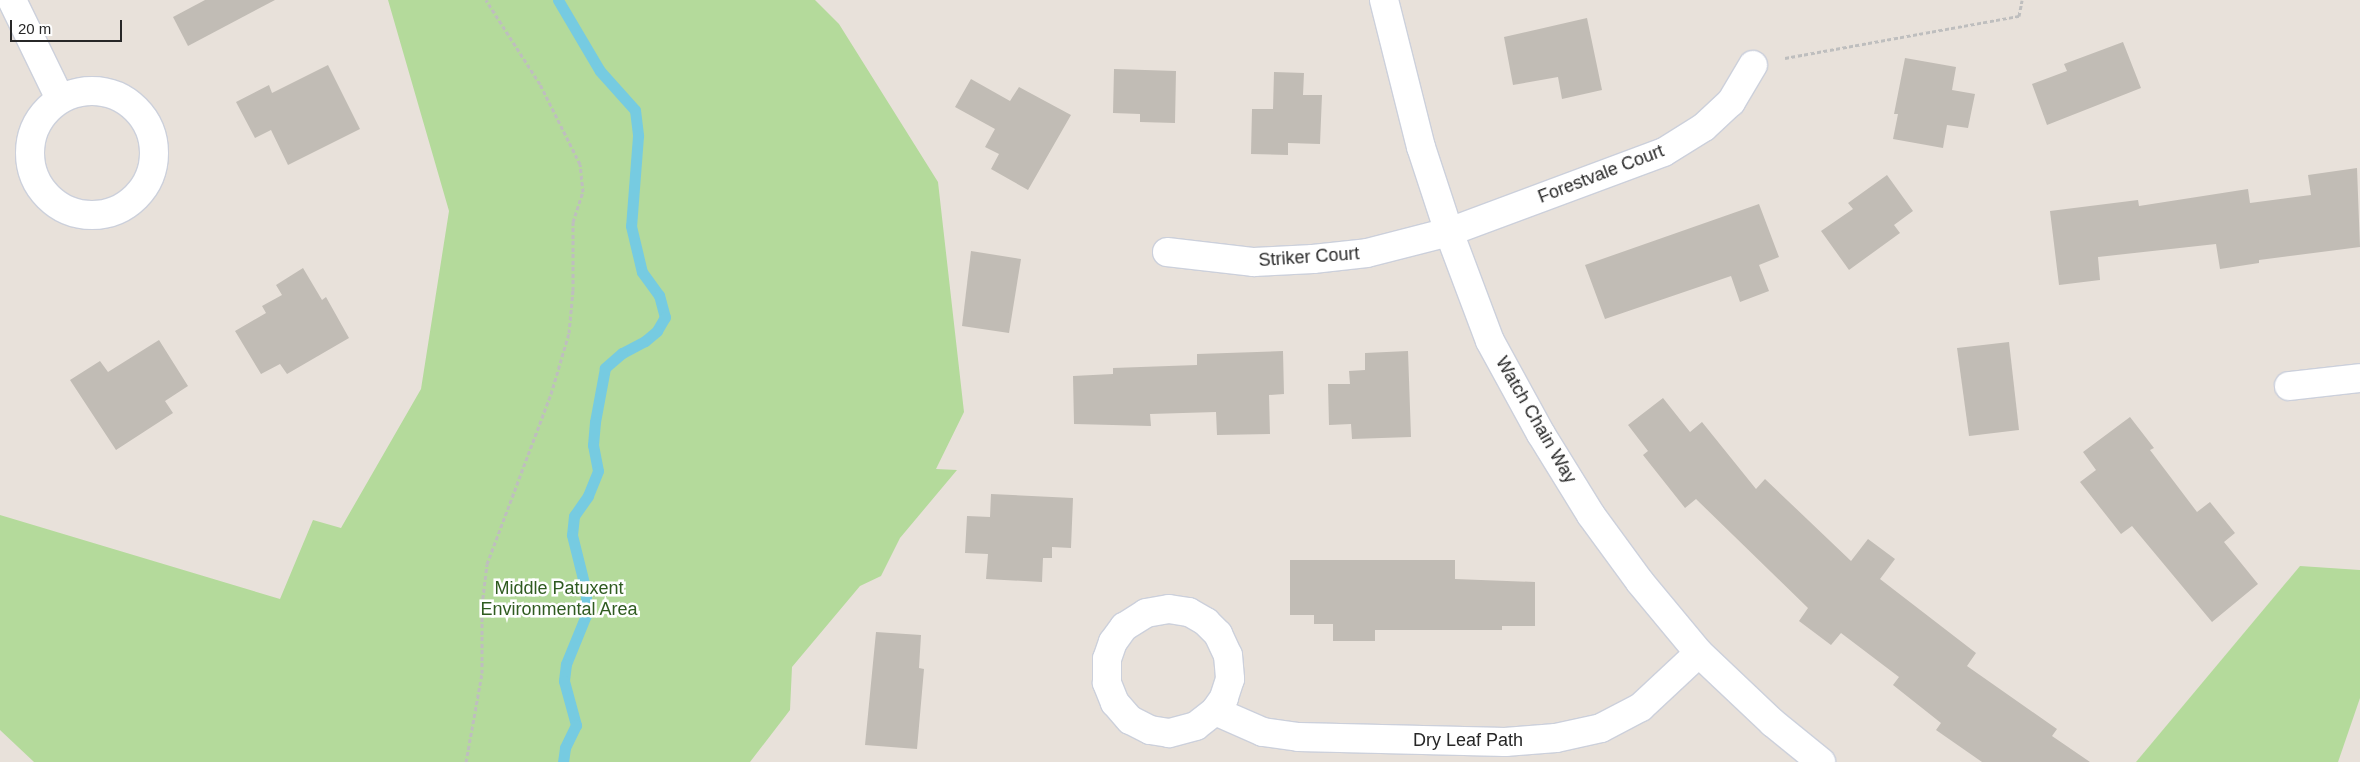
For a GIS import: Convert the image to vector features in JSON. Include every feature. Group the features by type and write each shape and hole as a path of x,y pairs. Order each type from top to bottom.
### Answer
{"street":[{"path":"12,0 60,99"},
{"name":"Watch Chain Way","path":"1384,0 1421,146 1449,232 1490,341 1541,434 1592,515 1640,582 1699,653 1773,723 1822,762"},
{"name":"Forestvale Court","path":"1449,232 1664,152 1704,127 1730,102 1753,65"},
{"path":"84,91 107,92 122,98 138,110 149,126 155,148 153,169 144,190 127,206 106,214 86,216 66,210 48,198 36,181 30,158 32,136 41,117 60,99 84,91"},
{"name":"Striker Court","path":"1167,252 1254,262 1313,259 1367,253 1449,232"},
{"path":"2289,386 2360,378"},
{"path":"1169,609 1189,612 1206,622 1218,634 1228,655 1230,679 1224,698 1215,711 1196,726 1169,732 1150,730 1130,720 1115,703 1107,683 1107,659 1113,642 1124,627 1146,613 1169,609"},
{"name":"Dry Leaf Path","path":"1215,711 1263,732 1299,737 1505,742 1556,738 1601,728 1641,707 1699,653"}],"path":[{"path":"466,762 482,673 482,605 487,564 551,394 569,333 573,290 573,222 583,192 580,164 540,84 486,0"},
{"path":"1753,65 1834,47 2019,16 2022,0"}],"green space":[{"name":"Middle Patuxent Environmental Area","path":"388,0 815,0 839,24 938,182 964,412 936,469 957,470 900,538 881,576 860,586 792,667 790,710 750,762 34,762 0,730 0,515 280,599 313,520 341,528 421,389 449,211"},
{"path":"2300,566 2360,570 2360,698 2338,762 2136,762"}],"building":[{"path":"205,0 275,0 188,46 173,17"},
{"path":"1587,18 1602,90 1562,99 1558,77 1513,85 1504,37"},
{"path":"2123,42 2141,88 2047,125 2032,84 2067,71 2064,64"},
{"path":"1905,58 1956,67 1952,90 1975,94 1968,128 1947,125 1943,148 1893,139 1898,114 1894,114"},
{"path":"328,65 360,129 288,165 271,130 255,138 236,102 269,85 272,93"},
{"path":"1114,69 1176,71 1175,123 1140,122 1140,114 1113,113"},
{"path":"1274,72 1304,73 1303,95 1322,95 1320,144 1288,143 1288,155 1251,154 1252,109 1273,109"},
{"path":"971,79 1010,101 1019,87 1071,115 1028,190 991,169 999,154 985,147 995,129 955,107"},
{"path":"2357,168 2360,247 2259,260 2259,263 2220,269 2216,244 2098,257 2100,280 2059,285 2050,211 2138,200 2139,206 2248,189 2250,203 2311,195 2308,175"},
{"path":"1887,175 1913,211 1894,225 1900,233 1849,270 1821,231 1853,209 1848,203"},
{"path":"1759,204 1779,257 1759,265 1769,291 1740,302 1731,276 1605,319 1585,265"},
{"path":"971,251 1021,259 1009,333 962,326"},
{"path":"303,268 322,300 326,297 349,338 287,374 280,364 261,374 235,331 266,313 262,306 282,295 276,285"},
{"path":"159,340 188,386 165,401 173,413 116,450 70,380 100,361 108,372"},
{"path":"2009,342 2019,430 1969,436 1957,348"},
{"path":"1283,351 1284,394 1269,395 1270,434 1217,435 1216,412 1150,414 1151,426 1074,424 1073,376 1113,374 1113,368 1197,365 1197,354"},
{"path":"1408,351 1411,437 1352,439 1351,424 1329,425 1328,384 1350,384 1349,371 1365,370 1365,353"},
{"path":"1663,398 1690,432 1702,422 1756,489 1765,479 1851,561 1868,539 1895,559 1880,579 1976,653 1967,666 2057,729 2052,736 2090,762 1982,762 1936,730 1941,723 1893,685 1899,677 1841,633 1831,645 1799,621 1808,608 1696,499 1685,508 1643,455 1648,451 1628,425"},
{"path":"2130,417 2154,448 2150,450 2197,512 2210,502 2235,533 2224,542 2258,584 2212,622 2132,526 2121,534 2080,482 2096,470 2083,452"},
{"path":"991,494 1073,498 1071,548 1052,547 1052,558 1043,558 1042,582 986,579 988,554 965,553 967,516 990,517"},
{"path":"1290,560 1455,560 1455,579 1535,582 1535,626 1502,626 1502,630 1375,630 1375,641 1333,641 1333,624 1314,624 1314,615 1290,615"},
{"path":"876,632 921,635 919,668 924,669 917,749 865,745"}],"waterway":[{"path":"558,0 600,71 635,110 638,136 631,226 642,272 659,295 665,317 657,331 645,341 622,353 605,368 595,422 593,445 598,471 588,496 574,516 572,535 586,591 586,615 566,664 564,681 576,725 565,748 563,762"}]}
